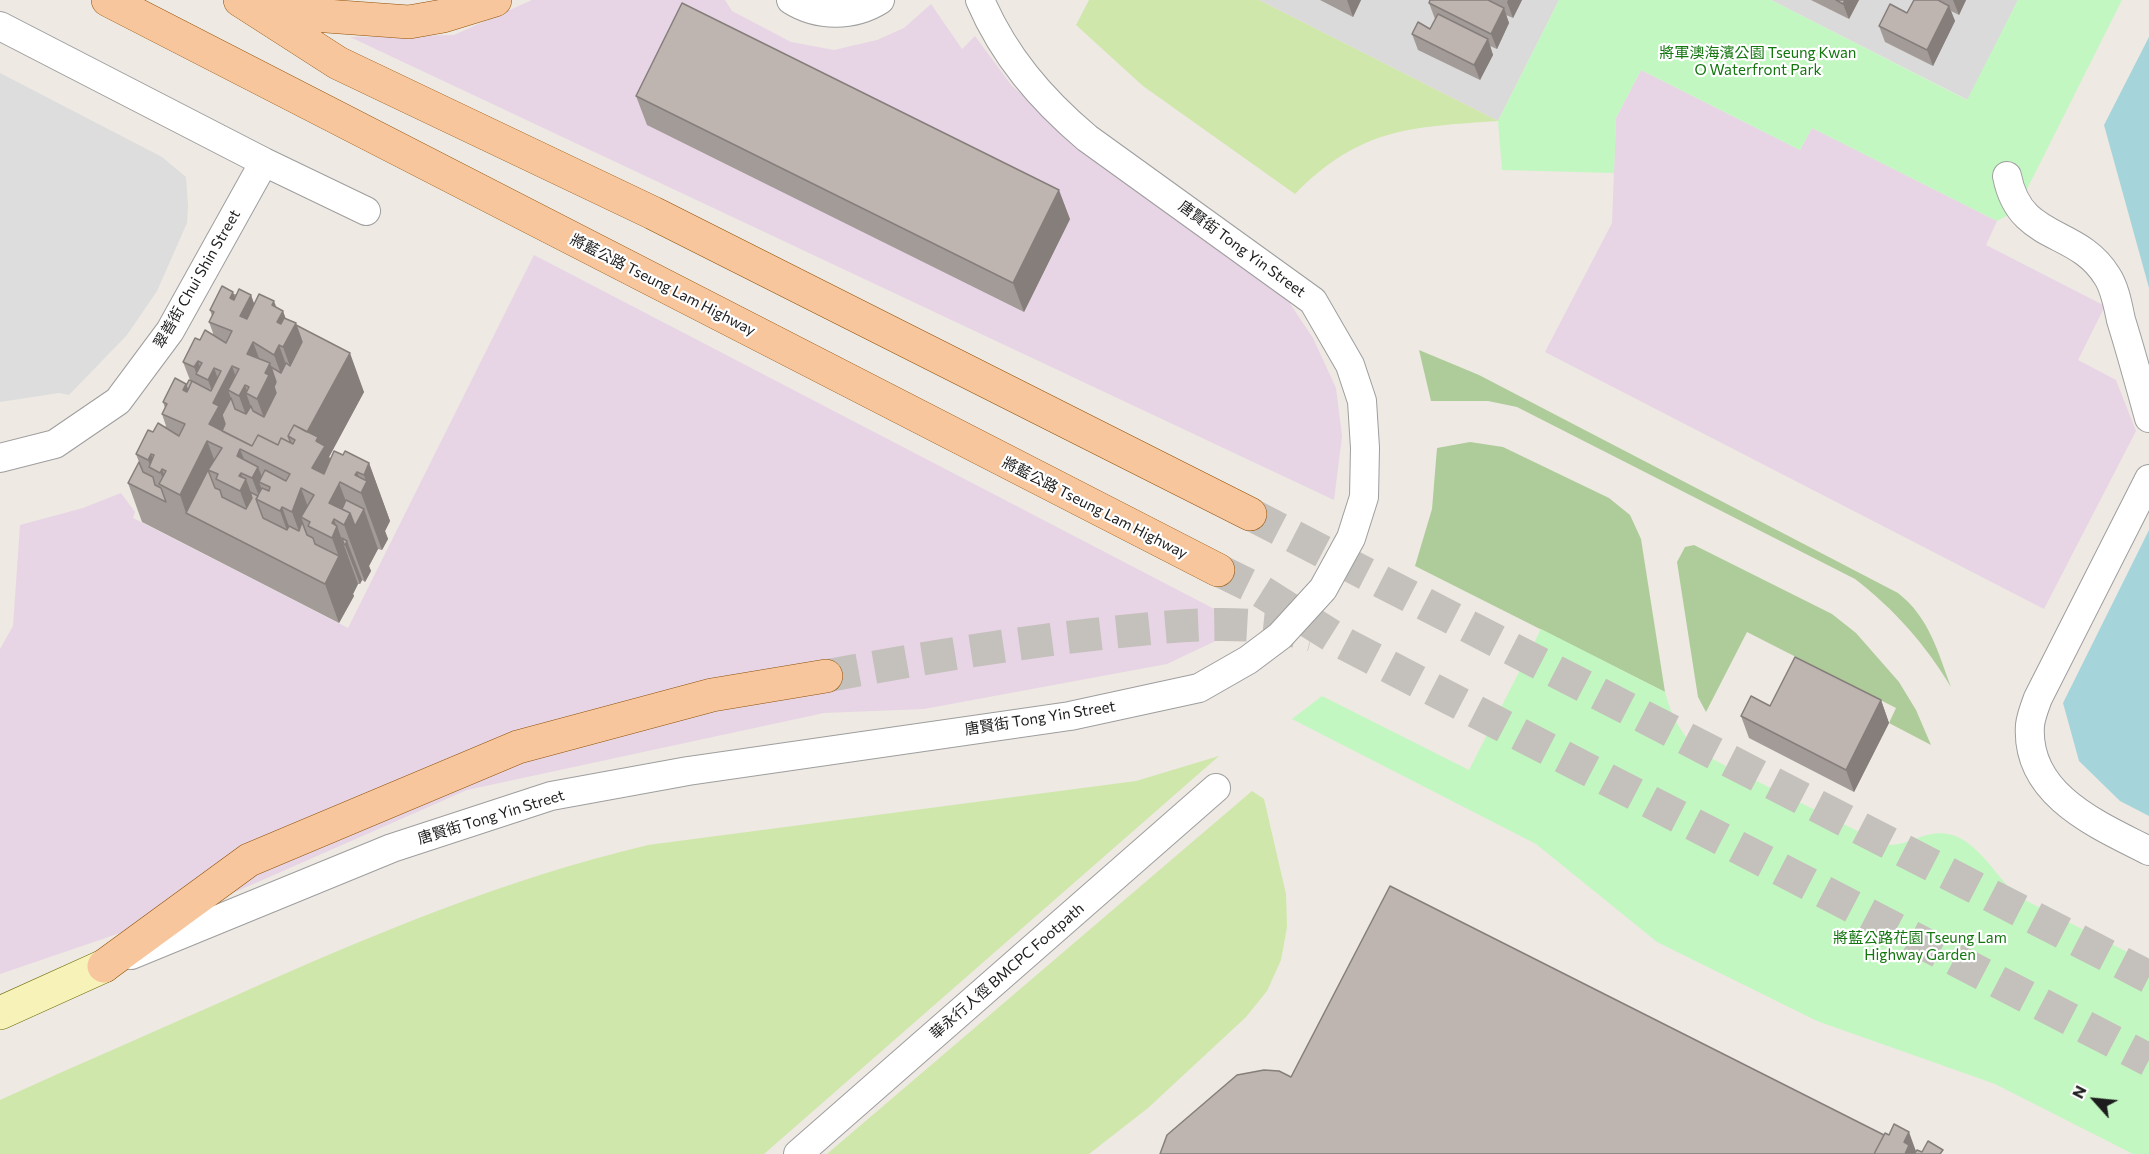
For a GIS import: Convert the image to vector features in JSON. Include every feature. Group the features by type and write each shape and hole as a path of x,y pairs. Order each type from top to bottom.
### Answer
{"main road":[{"name":"將藍公路 Tseung Lam Highway","path":"108,0 1218,570"},
{"path":"240,0 338,63 663,218 1250,514"},
{"path":"246,0 285,13 409,22 443,16 495,0"},
{"path":"104,966 249,860 518,747 712,695 826,676"}],"street":[{"path":"791,0 816,10 832,13 852,12 880,0"},
{"name":"唐賢街 Tong Yin Street","path":"0,1013 104,966 392,848 550,796 700,769 1070,716 1199,688 1248,660 1298,619 1323,589 1352,538 1364,497 1365,448 1362,401 1350,365 1313,301 1087,138 1062,117 1038,92 1011,57 980,0"},
{"path":"0,26 264,162 366,211"},
{"name":"翠善街 Chui Shin Street","path":"0,458 55,444 118,401 170,331 264,162"},
{"path":"2007,176 2011,194 2022,213 2036,225 2086,250 2108,277 2149,418"},
{"path":"2149,479 2038,698 2030,724 2032,746 2041,771 2068,806 2089,821 2149,851"},
{"name":"華永行人徑 BMCPC Footpath","path":"798,1154 1216,788"}],"shaded area":[{"path":"532,0 725,0 732,11 791,42 834,50 877,40 904,28 931,4 962,49 975,36 1012,86 1064,131 1281,290 1313,338 1336,388 1342,436 1334,500 350,37 454,35"},
{"path":"1259,0 1559,0 1498,121"},
{"path":"1771,0 2018,0 1968,100"},
{"path":"1641,70 1800,150 1812,128 1997,221 1986,245 2105,306 2078,360 2116,380 2136,431 2044,609 1545,352 1612,223 1616,118"},
{"path":"0,73 162,157 186,177 187,223 157,291 127,335 69,395 59,393 0,402"},
{"path":"534,255 1247,626 1167,664 924,709 824,713 467,790 217,900 0,974 0,649 13,626 20,525 83,508 121,493 135,512 133,518 348,628"}],"green space":[{"path":"1089,0 1259,0 1498,121 1412,129 1365,143 1319,172 1295,194 1143,86 1076,25"},
{"name":"將軍澳海濱公園 Tseung Kwan O Waterfront Park","path":"1559,0 1771,0 1967,100 2018,0 2122,0 2016,211 1997,221 1812,128 1800,150 1641,70 1616,118 1614,173 1502,170 1498,121"},
{"path":"1419,350 1479,375 1898,593 1909,602 1925,624 1937,648 1951,687 1931,656 1908,628 1855,579 1517,407 1488,401 1431,401"},
{"path":"1470,442 1503,447 1609,498 1630,515 1641,539 1665,692 1415,566 1432,509 1437,448"},
{"path":"1694,545 1832,614 1856,633 1899,682 1916,710 1931,745 1889,723 1896,708 1747,632 1706,712 1698,697 1677,562 1685,547"},
{"name":"將藍公路花園 Tseung Lam Highway Garden","path":"1541,629 1665,692 1678,725 1690,741 1707,756 1886,845 1940,833 1952,835 1972,846 1990,864 2006,884 2009,892 2149,963 2149,1154 2133,1154 1995,1084 1817,1021 1657,942 1536,844 1292,719 1322,696 1469,770"},
{"path":"1219,756 764,1154 0,1154 0,1100 388,930 542,874 648,845 1136,781"},
{"path":"1252,791 1264,799 1286,894 1287,927 1281,960 1267,991 1246,1017 1148,1108 1089,1154 827,1154"}],"water":[{"path":"2149,37 2149,288 2104,125"},
{"path":"2149,530 2149,816 2120,801 2079,761 2063,703"}],"building":[{"path":"1430,0 1488,0 1504,8 1491,34 1429,3"},
{"path":"1914,0 1938,0 1949,6 1927,50 1879,26 1890,4 1907,13"},
{"path":"682,3 1059,190 1013,283 636,96"},
{"path":"1438,14 1488,39 1474,65 1412,34 1418,22 1430,29"},
{"path":"222,286 233,292 230,298 234,300 239,289 251,295 240,316 247,319 259,294 274,301 272,305 283,311 277,322 281,324 284,318 296,323 283,347 279,345 274,355 253,342 247,354 270,363 265,373 269,375 257,399 246,393 249,387 245,385 239,396 228,390 239,369 232,366 213,403 219,406 209,424 252,446 258,435 278,445 281,438 293,444 295,440 288,436 294,425 318,437 316,441 325,446 312,468 324,474 334,451 343,455 345,451 369,463 364,475 357,472 355,475 367,481 361,493 340,482 329,503 350,513 344,525 334,519 332,523 337,526 332,538 308,526 310,522 301,517 314,495 301,488 292,512 282,507 280,511 256,499 262,488 269,491 270,487 259,482 265,470 286,481 290,474 240,449 237,456 258,467 252,478 241,473 239,476 246,479 240,491 216,479 218,474 208,470 222,448 207,441 180,495 159,484 166,471 162,469 160,473 149,467 154,455 151,454 148,460 136,454 148,430 153,432 158,423 179,436 185,424 162,414 167,404 163,402 175,378 186,384 183,390 187,392 192,381 211,391 221,371 214,368 208,380 196,374 202,363 198,361 194,367 183,362 195,338 200,340 205,330 226,343 232,331 209,322 214,312 210,310"},
{"path":"296,325 350,353 307,432 294,425 288,436 291,443 281,438 278,445 258,435 252,446 222,431 225,424 222,415 231,398 235,409 246,414 251,406 253,411 264,417 276,393 274,387 276,382 271,367 281,373 286,363 290,366 302,342"},
{"path":"189,380 192,381 188,390 186,386"},
{"path":"139,462 143,472 153,477 155,485 161,488 166,502 128,483"},
{"path":"208,470 215,488 220,490 222,497 246,509 252,498 250,492 258,496 256,499 263,518 287,530 289,526 299,531 302,522 307,535 313,538 315,544 339,556 325,584 186,513"},
{"path":"346,500 364,509 355,526 350,513 342,509"},
{"path":"1795,657 1881,700 1846,770 1741,716 1751,696 1770,706"},
{"path":"1390,886 1884,1135 1874,1154 1160,1154 1167,1135 1237,1075 1264,1070 1279,1071 1291,1077"},
{"path":"1894,1124 1909,1132 1904,1142 1909,1145 1905,1154 1874,1154 1885,1133 1889,1135"},
{"path":"1928,1141 1943,1150 1940,1154 1914,1154 1917,1150 1922,1152"}],"tunnel":[{"path":"1250,514 2149,977"},
{"path":"1218,570 1259,590 1343,643 2149,1060"},
{"path":"826,676 1007,646 1165,627 1214,624 1263,626 1312,635"}]}
